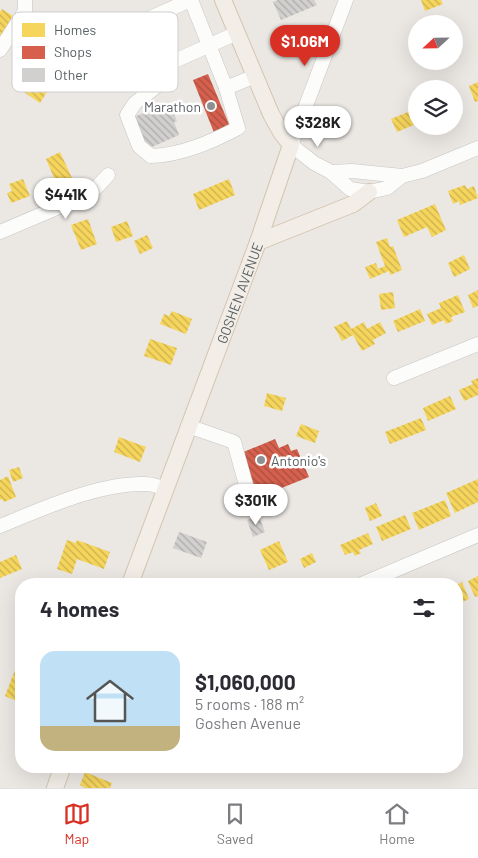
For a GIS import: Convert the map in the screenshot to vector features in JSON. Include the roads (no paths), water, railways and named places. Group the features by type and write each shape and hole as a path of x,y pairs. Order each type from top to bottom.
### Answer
{"main road":[{"path":"223,0 274,120 291,145"},
{"name":"GOSHEN AVENUE","path":"132,578 258,242 291,145"},
{"path":"258,242 353,204 369,192"},
{"path":"55,788 60,773"}],"street":[{"path":"149,92 135,103 127,114 139,146 151,156 169,156 212,142 238,128 226,88 190,0 163,12"},
{"name":"GOSHEN AVENUE","path":"291,145 346,0"},
{"path":"0,50 12,30"},
{"path":"178,59 237,34"},
{"path":"226,88 255,76"},
{"path":"291,145 314,163 331,172 350,188 369,192 387,188 402,176 422,171 478,148"},
{"path":"331,172 352,170 384,172 402,176"},
{"path":"0,232 87,195 108,175"},
{"path":"394,378 478,344"},
{"path":"188,426 234,442 253,510"},
{"path":"0,526 66,500 99,491 146,484 165,488"},
{"path":"376,578 478,535"}],"place":[{"name":"Marathon","path":"211,106"},
{"name":"Antonio's","path":"261,460"}]}
